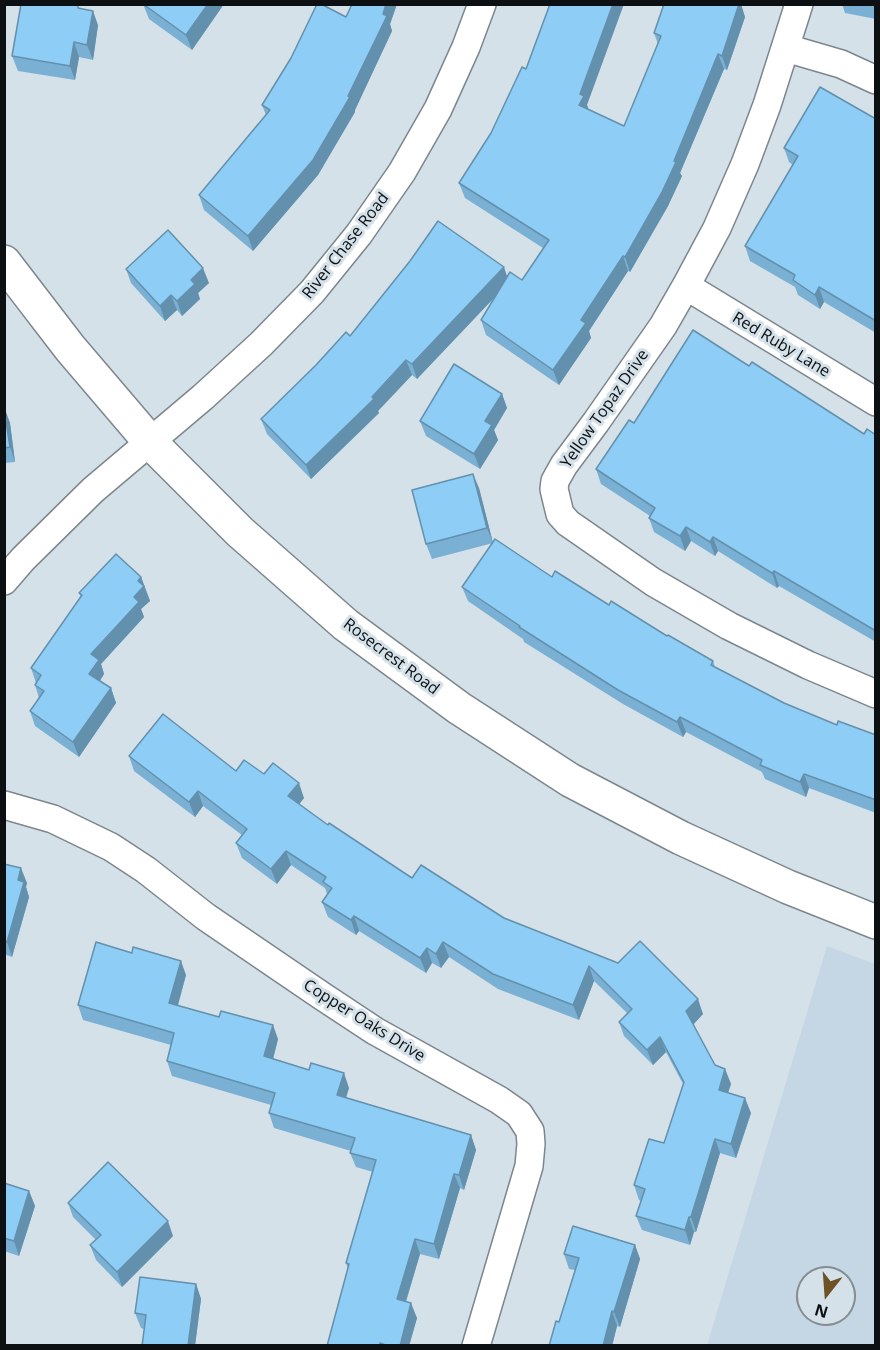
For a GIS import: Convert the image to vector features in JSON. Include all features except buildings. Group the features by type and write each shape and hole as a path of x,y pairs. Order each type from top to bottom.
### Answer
{"main road":[{"name":"Rosecrest Road","path":"4,262 70,348 151,443 240,532 346,625 459,708 570,780 681,838 788,887 876,922"}],"street":[{"name":"River Chase Road","path":"4,582 23,559 93,490 151,443 261,344 312,292 359,234 402,172 438,109 466,47 482,4"},
{"name":"Yellow Topaz Drive","path":"799,4 745,164 717,228 686,286 629,376 559,473 554,489 560,514 578,531 653,582 729,626 808,665 876,694"},
{"path":"786,48 841,64 876,80"},
{"name":"Red Ruby Lane","path":"686,286 876,402"},
{"name":"Copper Oaks Drive","path":"4,805 72,826 120,852 206,917 375,1031 499,1100 519,1114 530,1131 529,1166 476,1346"}],"shaded area":[{"path":"827,946 875,964 875,1345 707,1345"}]}
